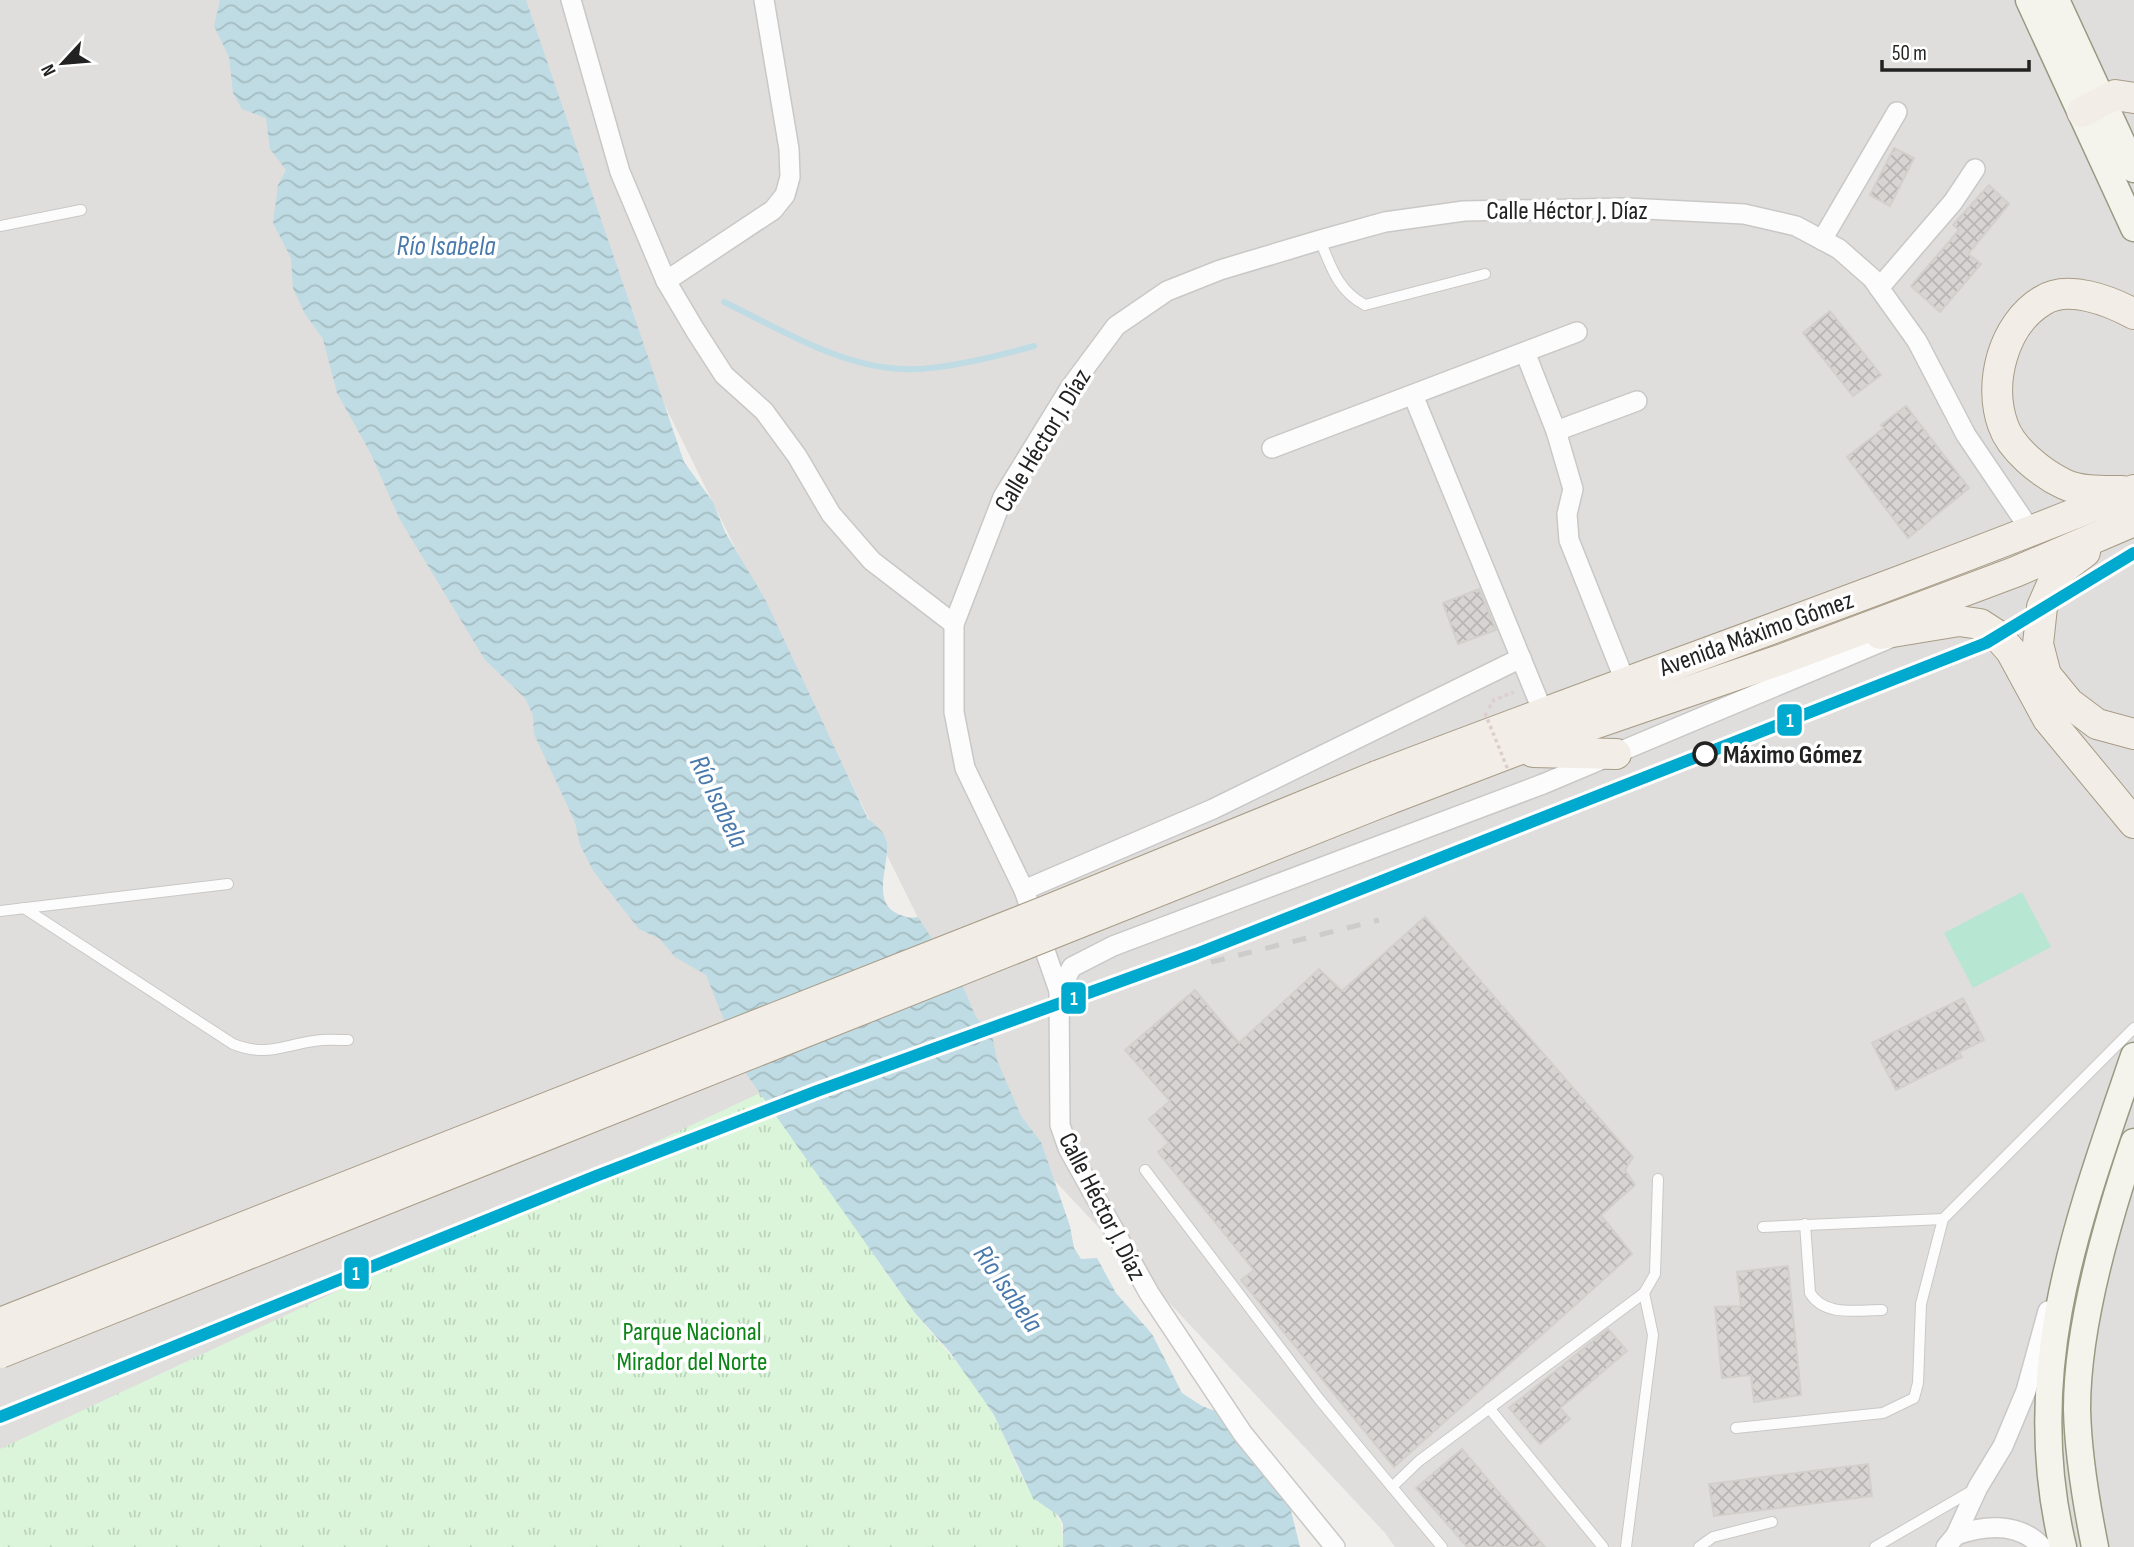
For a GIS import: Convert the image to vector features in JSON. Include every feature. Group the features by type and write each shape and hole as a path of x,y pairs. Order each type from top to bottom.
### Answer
{"main road":[{"path":"2029,0 2134,169"},
{"path":"2056,0 2134,228"},
{"path":"2093,106 2124,94 2134,98"},
{"path":"2133,490 2095,491 2064,484 2026,458 2003,427 1996,386 2004,349 2021,322 2043,300 2071,294 2115,304 2134,314"},
{"name":"Avenida Máximo Gómez","path":"1382,788 1544,712 2031,531 2133,490"},
{"path":"2124,526 2057,573 2042,607 2038,645 2046,675 2070,703 2097,724 2134,734"},
{"name":"Avenida Máximo Gómez","path":"1382,788 1512,760 1827,640 2015,572 2124,526"},
{"path":"1827,640 1906,631 1959,621 1980,624 1997,635 2011,651 2048,719 2134,823"},
{"path":"1512,760 1616,754"},
{"path":"0,1324 1025,920 1382,788"},
{"path":"0,1353 1382,788"},
{"path":"2063,1547 2052,1480 2048,1377 2077,1221 2134,1056"},
{"path":"2095,1547 2080,1450 2077,1408 2081,1357 2107,1234 2134,1142"}],"street":[{"path":"571,0 620,172 666,281 724,375 764,411 797,456 831,514 873,561 954,624"},
{"path":"666,281 773,210 785,195 790,177 789,149 765,0"},
{"path":"1822,240 1897,112"},
{"path":"1879,288 1953,202 1975,169"},
{"name":"Calle Héctor J. Díaz","path":"1335,1547 1236,1424 1149,1293 1068,1148 1060,1125 1059,991 1024,890 965,768 954,712 954,624 1003,497 1070,388 1116,326 1167,292 1220,270 1385,222 1464,211 1628,208 1744,214 1796,226 1839,249 1879,288 1917,341 1966,435 2031,531"},
{"path":"1272,448 1577,332"},
{"path":"1525,352 1556,431 1573,489 1567,514 1569,540 1625,681"},
{"path":"1413,395 1544,712"},
{"path":"1556,431 1637,401"},
{"path":"1059,991 1072,967 1113,946 1616,754 1906,631"},
{"path":"1024,890 1213,809 1521,657"},
{"path":"1951,1541 2003,1446 2026,1391 2057,1275 2077,1221"},
{"path":"1951,1541 1982,1526 2005,1528 2034,1538 2042,1547"}],"lane":[{"path":"0,226 81,210"},
{"path":"1320,240 1338,284 1351,298 1364,305 1485,274"},
{"path":"0,911 228,884"},
{"path":"24,908 233,1044 252,1052 272,1052 318,1040 348,1040"},
{"path":"1736,1428 1883,1413 1914,1398 1918,1383 1921,1304 1943,1219 2134,1028"},
{"path":"1145,1170 1319,1399 1442,1547"},
{"path":"1392,1487 1419,1461 1644,1293 1655,1274 1658,1179"},
{"path":"1763,1227 1943,1219"},
{"path":"1805,1224 1810,1293 1816,1302 1828,1310 1882,1310"},
{"path":"1626,1547 1653,1335 1644,1293"},
{"path":"1489,1408 1603,1547"},
{"path":"1875,1547 1978,1488"},
{"path":"1699,1547 1713,1537 1772,1522"}],"path":[{"path":"1485,713 1512,760"}],"shaded area":[{"path":"0,0 343,0 592,533 872,1256 0,1547"},
{"path":"472,0 2134,0 2134,1547 1395,1547 1385,1533 1040,1165 478,27"}],"green space":[{"path":"2022,892 2051,947 1973,988 1944,933"},
{"name":"Parque Nacional Mirador del Norte","path":"762,1092 894,1284 986,1401 1023,1479 1060,1521 1063,1547 0,1547 0,1449"}],"water":[{"name":"Río Isabela","path":"220,0 526,0 684,462 713,502 725,532 765,599 868,819 885,836 885,901 890,909 898,914 910,918 918,917 964,989 976,1017 992,1035 997,1060 1021,1116 1041,1142 1070,1226 1074,1248 1081,1259 1097,1258 1116,1293 1152,1334 1182,1393 1202,1406 1226,1415 1289,1503 1300,1547 1063,1547 1063,1524 1059,1516 1033,1498 994,1415 949,1351 915,1313 745,1072 706,975 675,957 660,939 639,929 594,872 580,845 575,822 534,734 533,715 525,698 485,660 399,518 371,454 337,393 323,339 305,314 293,288 291,258 273,223 278,185 286,170 270,149 266,118 242,109 233,93 229,57 214,26"}],"building":[{"path":"1894,148 1914,158 1890,206 1870,195"},
{"path":"1989,185 2009,204 1968,254 1981,264 1940,312 1911,286 1959,230 1953,225"},
{"path":"1830,311 1881,375 1853,396 1803,333"},
{"path":"1906,406 1969,488 1908,538 1847,457 1884,428 1881,425"},
{"path":"1479,589 1496,630 1458,644 1443,603"},
{"path":"1425,917 1633,1157 1625,1170 1635,1185 1601,1215 1632,1254 1394,1467 1241,1280 1254,1270 1158,1152 1169,1143 1149,1119 1170,1101 1125,1050 1195,990 1239,1043 1319,969 1342,991"},
{"path":"1963,998 1984,1040 1959,1052 1962,1057 1896,1090 1872,1043"},
{"path":"1788,1266 1801,1395 1754,1402 1751,1375 1722,1378 1715,1307 1741,1306 1737,1272"},
{"path":"1608,1329 1627,1351 1560,1408 1570,1419 1540,1444 1509,1408"},
{"path":"1462,1449 1545,1547 1467,1547 1416,1488"},
{"path":"1868,1464 1872,1496 1714,1516 1709,1484"}],"waterway":[{"path":"724,302 811,345 880,367 934,368 1034,346"}],"railway":[{"path":"1211,962 1379,920"}],"transit line":[{"name":"1","path":"0,1417 596,1176 817,1091 1196,954 1986,643 2134,553"}],"place":[{"name":"Máximo Gómez","path":"1705,754"}]}
